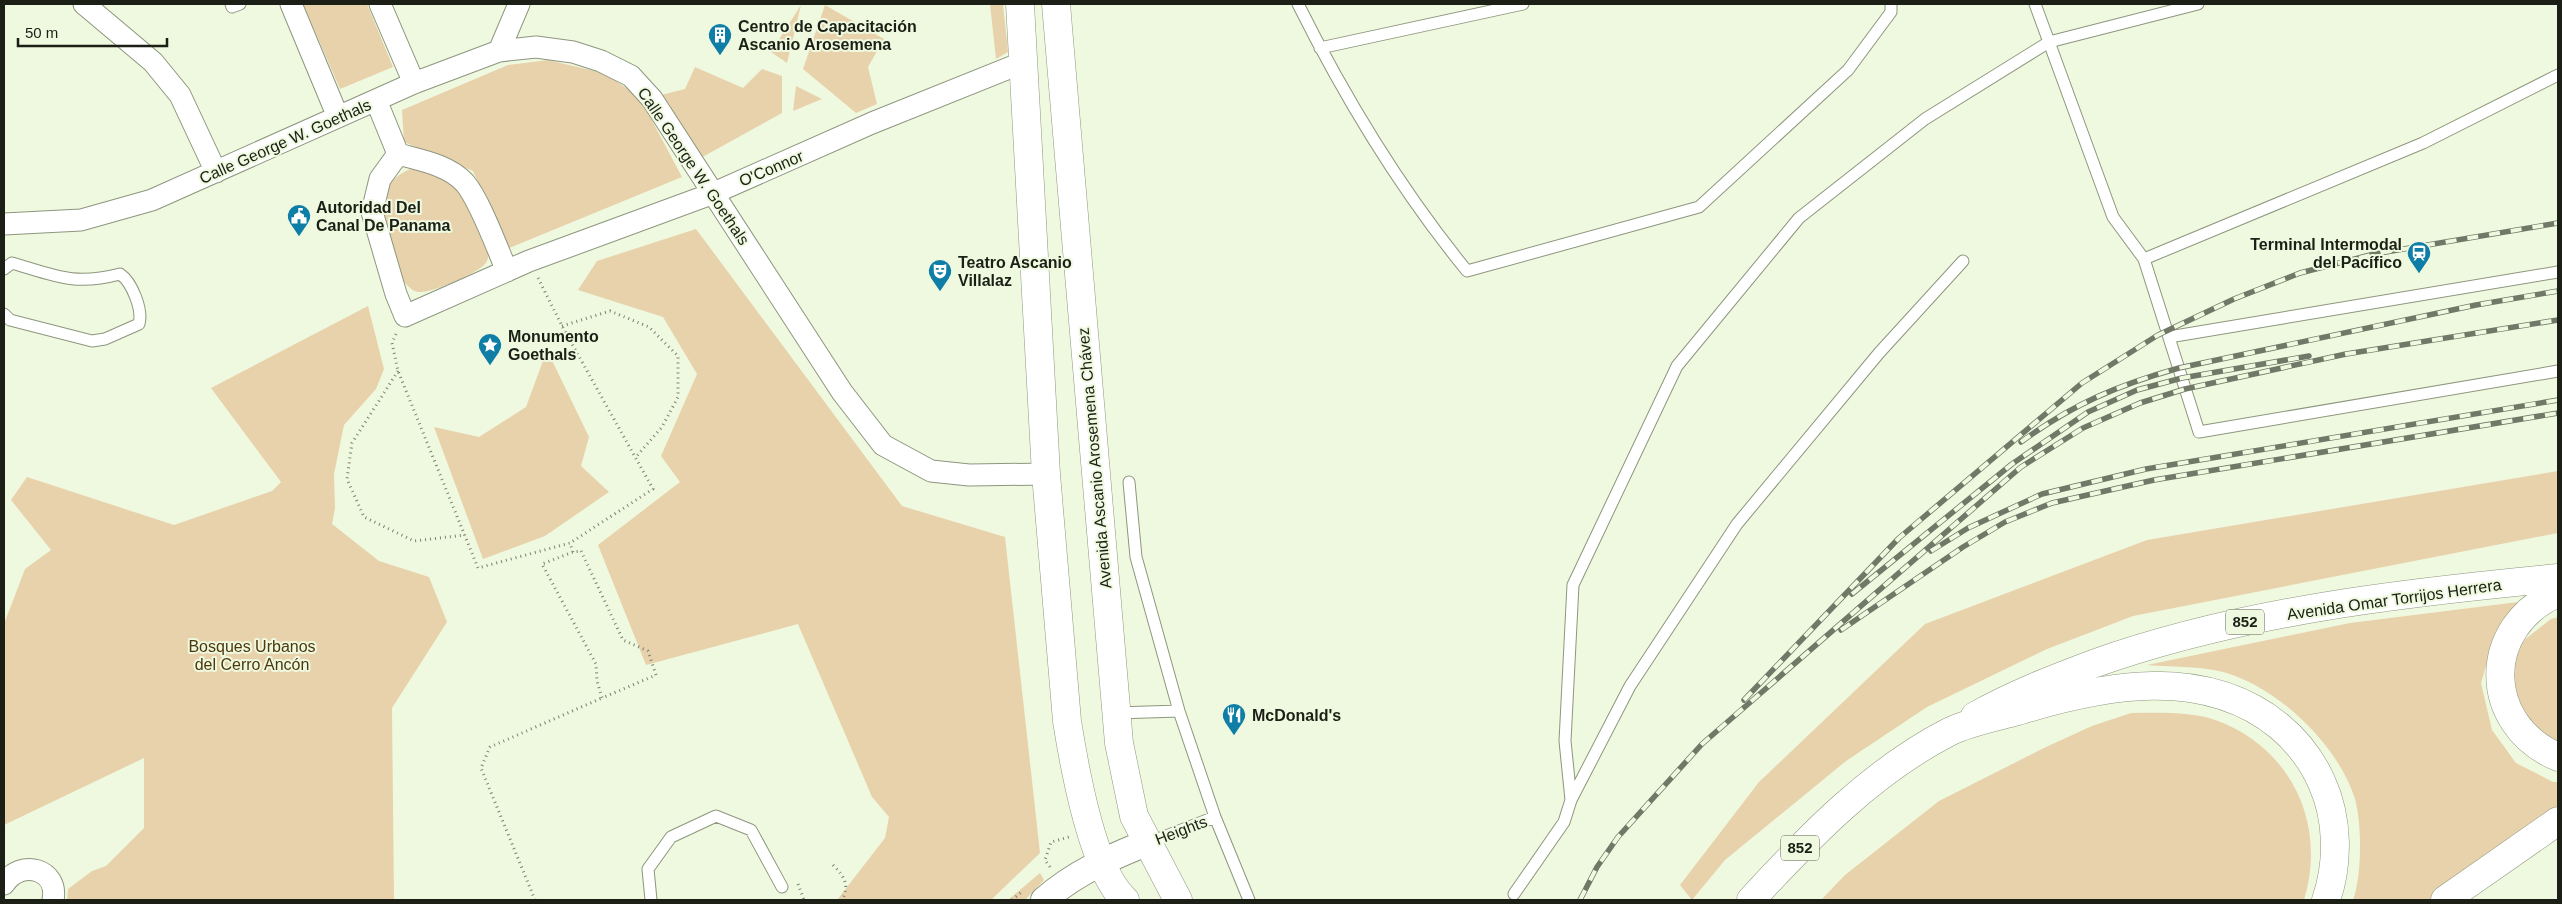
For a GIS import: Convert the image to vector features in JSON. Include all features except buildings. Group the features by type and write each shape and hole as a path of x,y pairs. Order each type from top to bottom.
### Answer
{"main road":[{"path":"1020,4 1046,474 1067,721 1075,767 1101,861 1122,899"},
{"name":"Avenida Ascanio Arosemena Chávez","path":"1056,4 1115,713 1124,773 1132,808 1146,843 1178,900"},
{"name":"Avenida Omar Torrijos Herrera","path":"1950,731 1986,710 2071,672 2136,649 2231,625 2342,603 2448,588 2558,578"},
{"path":"2558,593 2533,607 2516,624 2503,650 2500,671 2505,700 2518,728 2535,745 2558,757"},
{"path":"1950,731 2076,695 2131,686 2175,686 2208,691 2255,709 2298,744 2310,760 2326,791 2332,809 2335,847 2332,877 2326,900"},
{"name":"852","path":"1751,900 1795,852 1851,799 1883,775 1950,731"},
{"path":"1770,900 1851,799"},
{"path":"2445,900 2558,822"}],"street":[{"path":"84,4 153,62 180,95 216,172"},
{"path":"291,4 338,117"},
{"path":"380,4 414,84"},
{"path":"499,51 519,4"},
{"name":"Calle George W. Goethals","path":"4,224 81,220 152,200 376,100 499,51 536,47 573,52 602,61 631,76 652,99 842,392 883,445 930,471 969,476 1046,474"},
{"name":"O'Connor","path":"405,316 530,261 714,193 872,123 1024,62"},
{"path":"376,100 398,154"},
{"path":"398,154 443,168 464,183 480,209 507,271"},
{"path":"398,154 380,179 372,212 396,294 405,316"},
{"path":"1044,900 1062,884 1101,861 1146,843"},
{"path":"4,884 9,876 18,870 28,868 38,870 47,876 52,885 53,900"}],"lane":[{"path":"231,4 232,7 240,4"},
{"path":"1298,4 1334,76 1429,224 1467,271 1699,207 1848,70 1891,12 1892,4"},
{"path":"1320,48 1522,4"},
{"path":"2035,4 2113,217 2144,259 2199,432 2558,371"},
{"path":"1572,800 1565,741 1573,585 1677,366 1799,218 1925,118 2049,42 2198,4"},
{"path":"2144,259 2423,143 2558,75"},
{"path":"1514,894 1564,822 1572,800 1630,686 1737,524 1879,353 1963,261"},
{"path":"4,269 12,263 72,281 97,280 120,274 128,280 141,317 139,324 105,339 92,340 10,320 4,314"},
{"path":"2169,337 2558,272"},
{"path":"1129,482 1136,557 1179,711 1215,817 1249,900"},
{"path":"1115,713 1179,711"},
{"path":"651,900 648,869 671,837 716,816 751,830 782,887"},
{"name":"Heights","path":"1146,843 1215,817"}],"path":[{"path":"405,316 392,343 398,371 478,568 570,542 653,489 562,326 530,261"},
{"path":"562,326 610,311 649,327 678,356 678,398 662,427 636,457"},
{"path":"398,371 352,443 347,479 364,517 414,541 465,535"},
{"path":"570,542 573,552"},
{"path":"536,900 481,768 490,747 656,675 648,651 623,640 581,551 573,552 542,564 596,664 597,681 602,698"},
{"path":"833,864 846,883 847,889 842,900"},
{"path":"797,882 804,900"}],"green space":[{"path":"303,4 367,4 393,67 340,89"},
{"path":"990,4 1003,4 1008,52 996,59"},
{"path":"801,5 787,63 771,52"},
{"path":"825,5 884,39 868,67 877,104 856,113 803,69"},
{"path":"548,60 603,73 639,96 682,177 507,249 473,171 404,142 402,110 508,65"},
{"path":"695,67 743,88 762,69 782,76 782,113 697,160 661,95 685,89"},
{"path":"796,86 822,99 793,111"},
{"path":"415,167 428,167 456,185 489,247 487,261 479,269 443,286 420,292 413,290 404,282 383,217 383,202 387,188 398,176"},
{"path":"696,229 902,506 1005,537 1040,853 991,900 837,900 885,838 889,817 872,797 798,624 646,665 598,545 680,482 661,456 697,374 663,317 578,290 597,261"},
{"name":"Bosques Urbanos del Cerro Ancón","path":"368,306 384,369 376,389 344,425 334,474 335,508 332,524 379,561 429,577 447,622 392,708 394,900 67,900 68,889 92,871 106,866 144,828 144,758 4,825 4,624 25,569 51,550 11,500 27,477 174,525 272,491 281,482 211,388"},
{"path":"547,350 589,437 581,466 609,492 545,536 483,559 434,427 479,437 526,407"},
{"path":"2558,471 2558,533 2133,616 2047,649 1927,707 1846,761 1725,860 1692,900 1680,885 1759,782 1925,624 2147,540"},
{"path":"2526,601 2496,633 2481,683 2492,730 2516,763 2553,782 2558,782 2558,815 2432,900 2353,900 2358,878 2360,850 2359,822 2355,799 2347,778 2334,758 2302,719 2261,689 2240,678 2210,669 2147,665 2350,623"},
{"path":"2558,617 2558,746 2537,737 2518,706 2512,677 2519,644 2551,619"},
{"path":"2131,713 2175,713 2208,718 2244,734 2266,750 2284,770 2297,793 2306,818 2311,844 2310,872 2304,900 1821,900 1845,875 1939,801 2046,747 2092,726"},
{"path":"1040,873 1044,880 1025,900 1008,900"}],"railway":[{"path":"1744,700 1899,538 2082,383 2158,335 2234,299 2300,273 2374,254 2558,223"},
{"path":"2021,442 2059,417 2097,397 2136,381 2179,368 2476,305 2558,291"},
{"path":"1580,900 1597,867 1618,837 1702,744 2021,467 2083,428 2140,403 2185,389 2346,354 2558,320"},
{"path":"1852,594 2012,464 2088,412 2137,390 2182,378 2309,356"},
{"path":"1931,551 1968,528 2042,494 2146,469 2558,400"},
{"path":"1841,630 1963,547 2005,522 2052,503 2154,480 2558,413"}],"place":[{"name":"Centro de Capacitación Ascanio Arosemena","path":"720,56"},
{"name":"Autoridad Del Canal De Panama","path":"299,237"},
{"name":"Terminal Intermodal del Pacífico","path":"2419,274"},
{"name":"Teatro Ascanio Villalaz","path":"940,292"},
{"name":"Monumento Goethals","path":"490,366"},
{"name":"McDonald's","path":"1234,736"}]}
